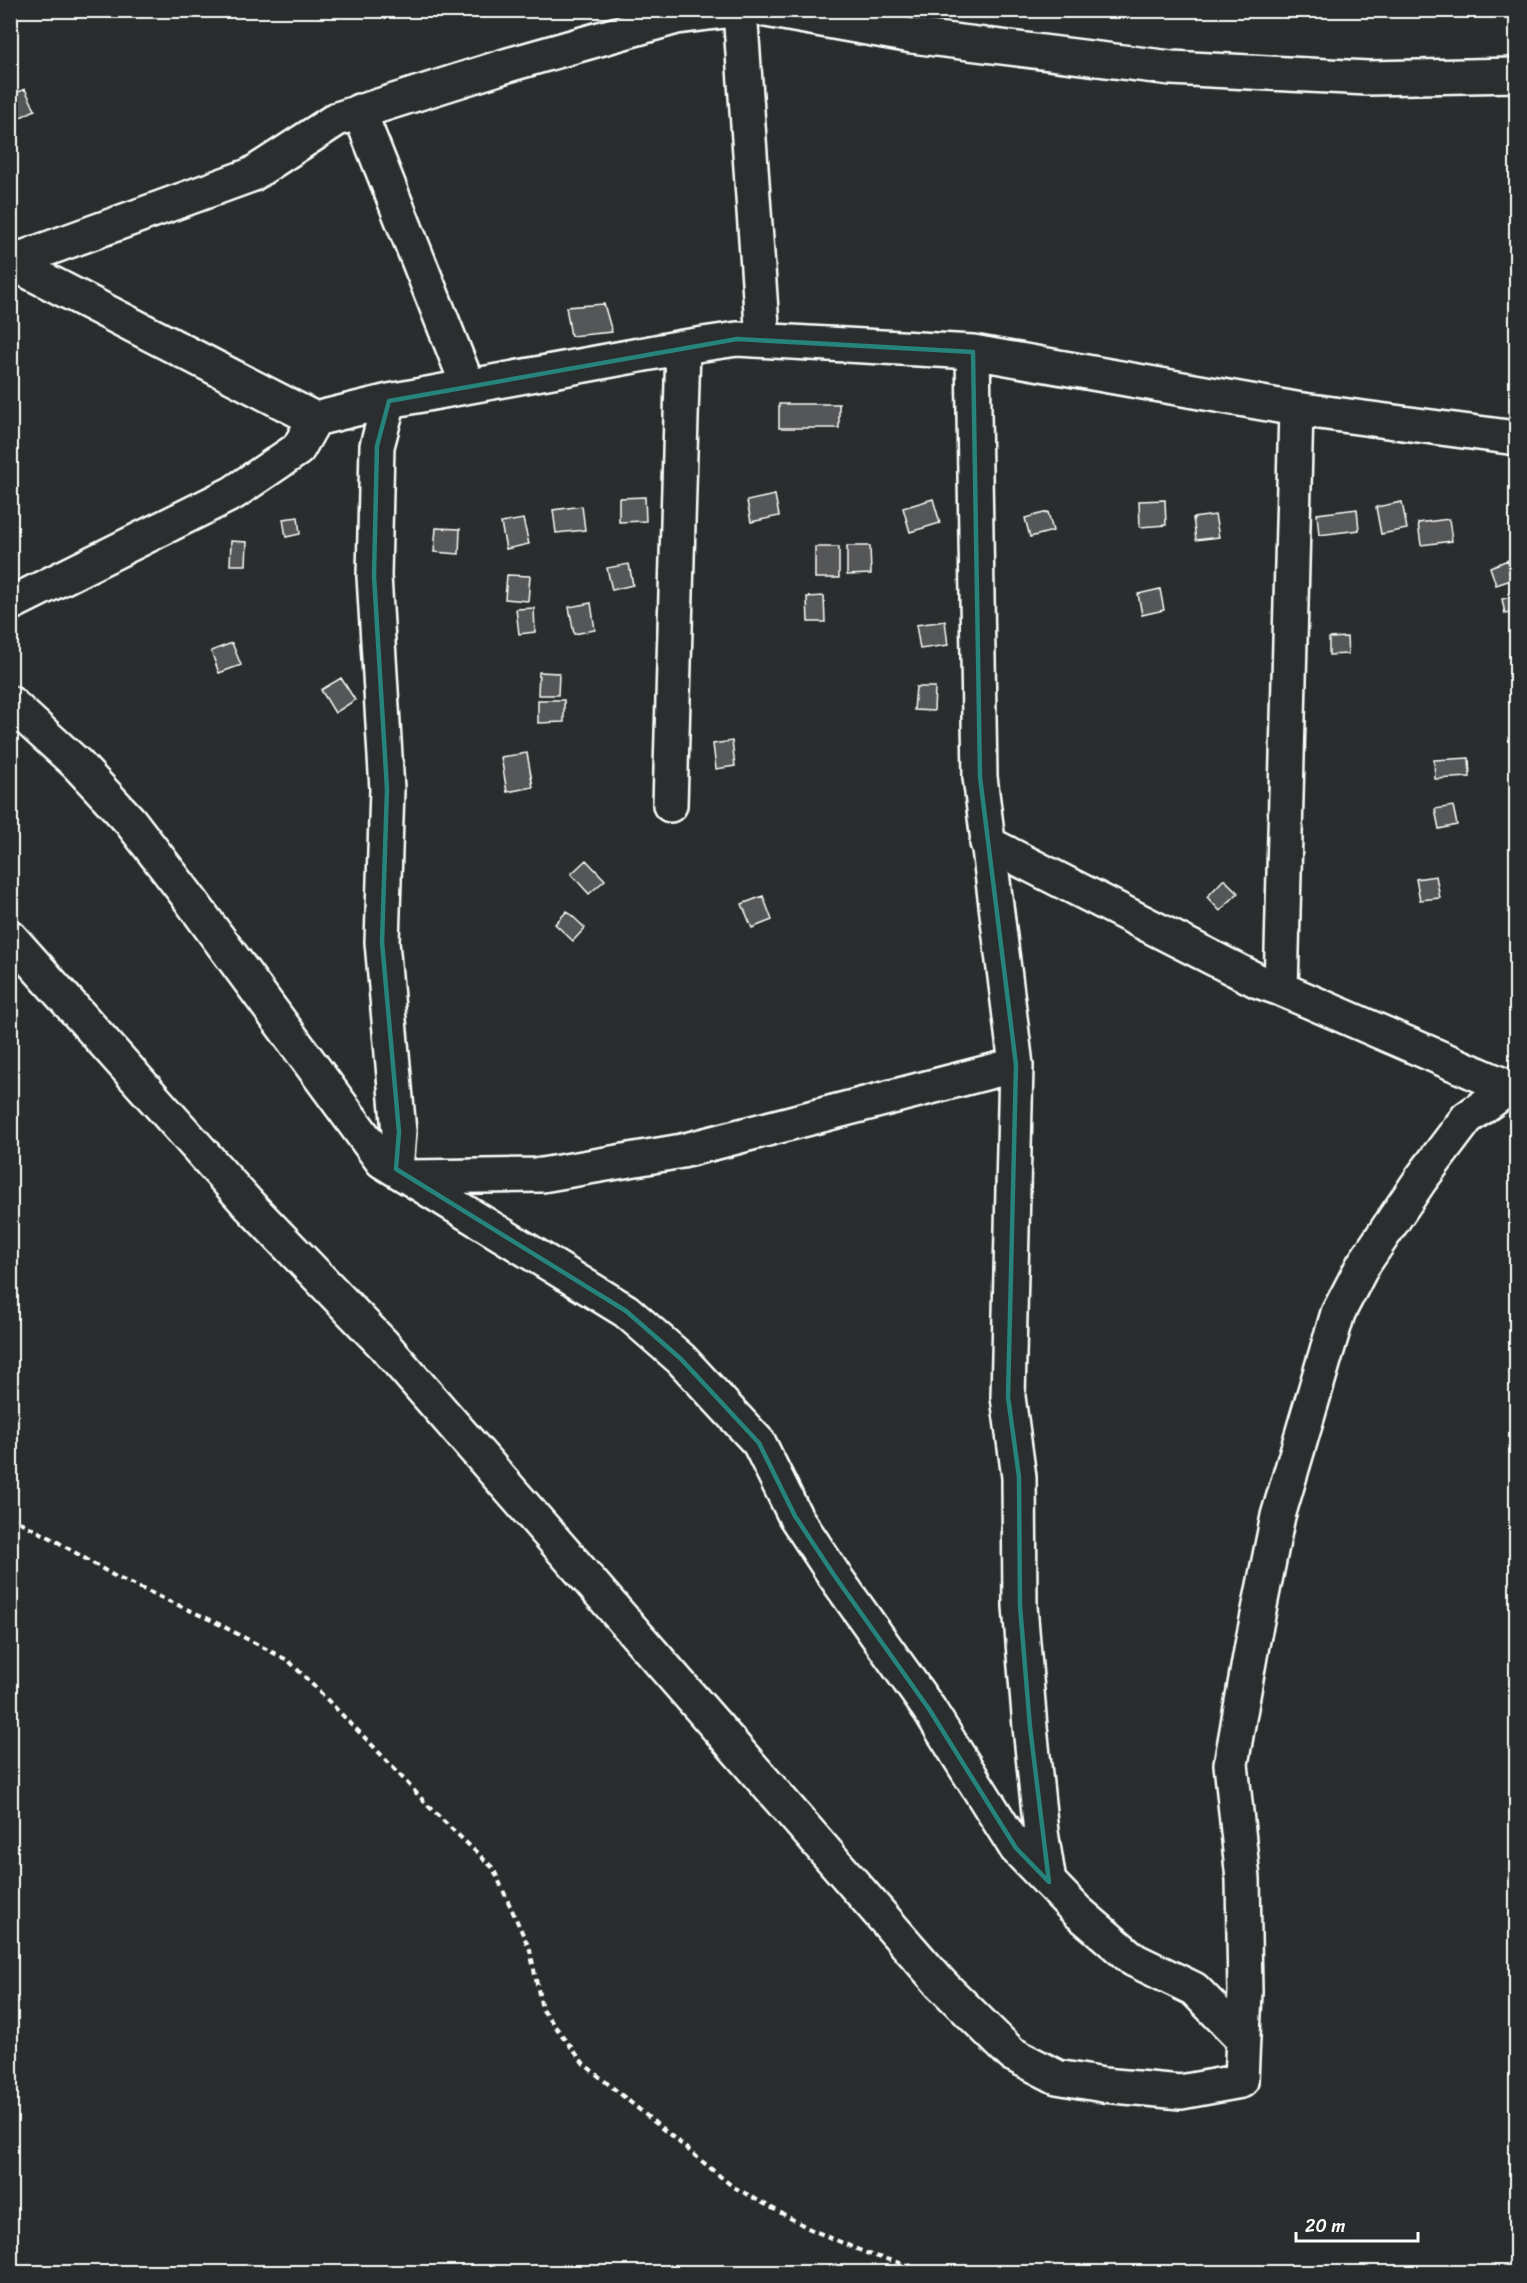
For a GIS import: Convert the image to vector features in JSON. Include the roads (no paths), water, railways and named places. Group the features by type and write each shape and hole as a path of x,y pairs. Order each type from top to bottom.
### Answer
{"street":[{"path":"733,10 677,17 337,118 251,175 10,262 315,419 389,401 468,386 683,346 737,339 973,352 1296,409 1516,438"},
{"path":"740,10 763,340"},
{"path":"766,10 912,36 1171,68 1368,78 1516,75"},
{"path":"359,111 468,386"},
{"path":"669,805 683,346"},
{"path":"973,352 980,777 1016,1065 1008,1397 1019,1477 1020,1606 1030,1727 1041,1832 1049,1882"},
{"path":"389,401 377,446 374,576 387,789 382,942 403,1173"},
{"path":"1281,989 1296,409"},
{"path":"10,604 233,493 298,449 315,419"},
{"path":"10,703 77,764 130,821 382,1161 626,1311 681,1359 759,1443 795,1516 929,1709 1016,1848 1077,1911 1134,1960 1194,1989 1242,2038"},
{"path":"987,843 1258,981 1513,1085"},
{"path":"10,937 249,1205 383,1344 941,1984 1012,2054 1057,2077 1103,2085 1181,2092 1241,2081 1245,1942 1243,1879 1231,1764 1278,1516 1338,1313 1363,1265 1421,1179 1467,1118 1513,1085"},
{"path":"403,1173 542,1175 682,1151 1016,1065"}]}
